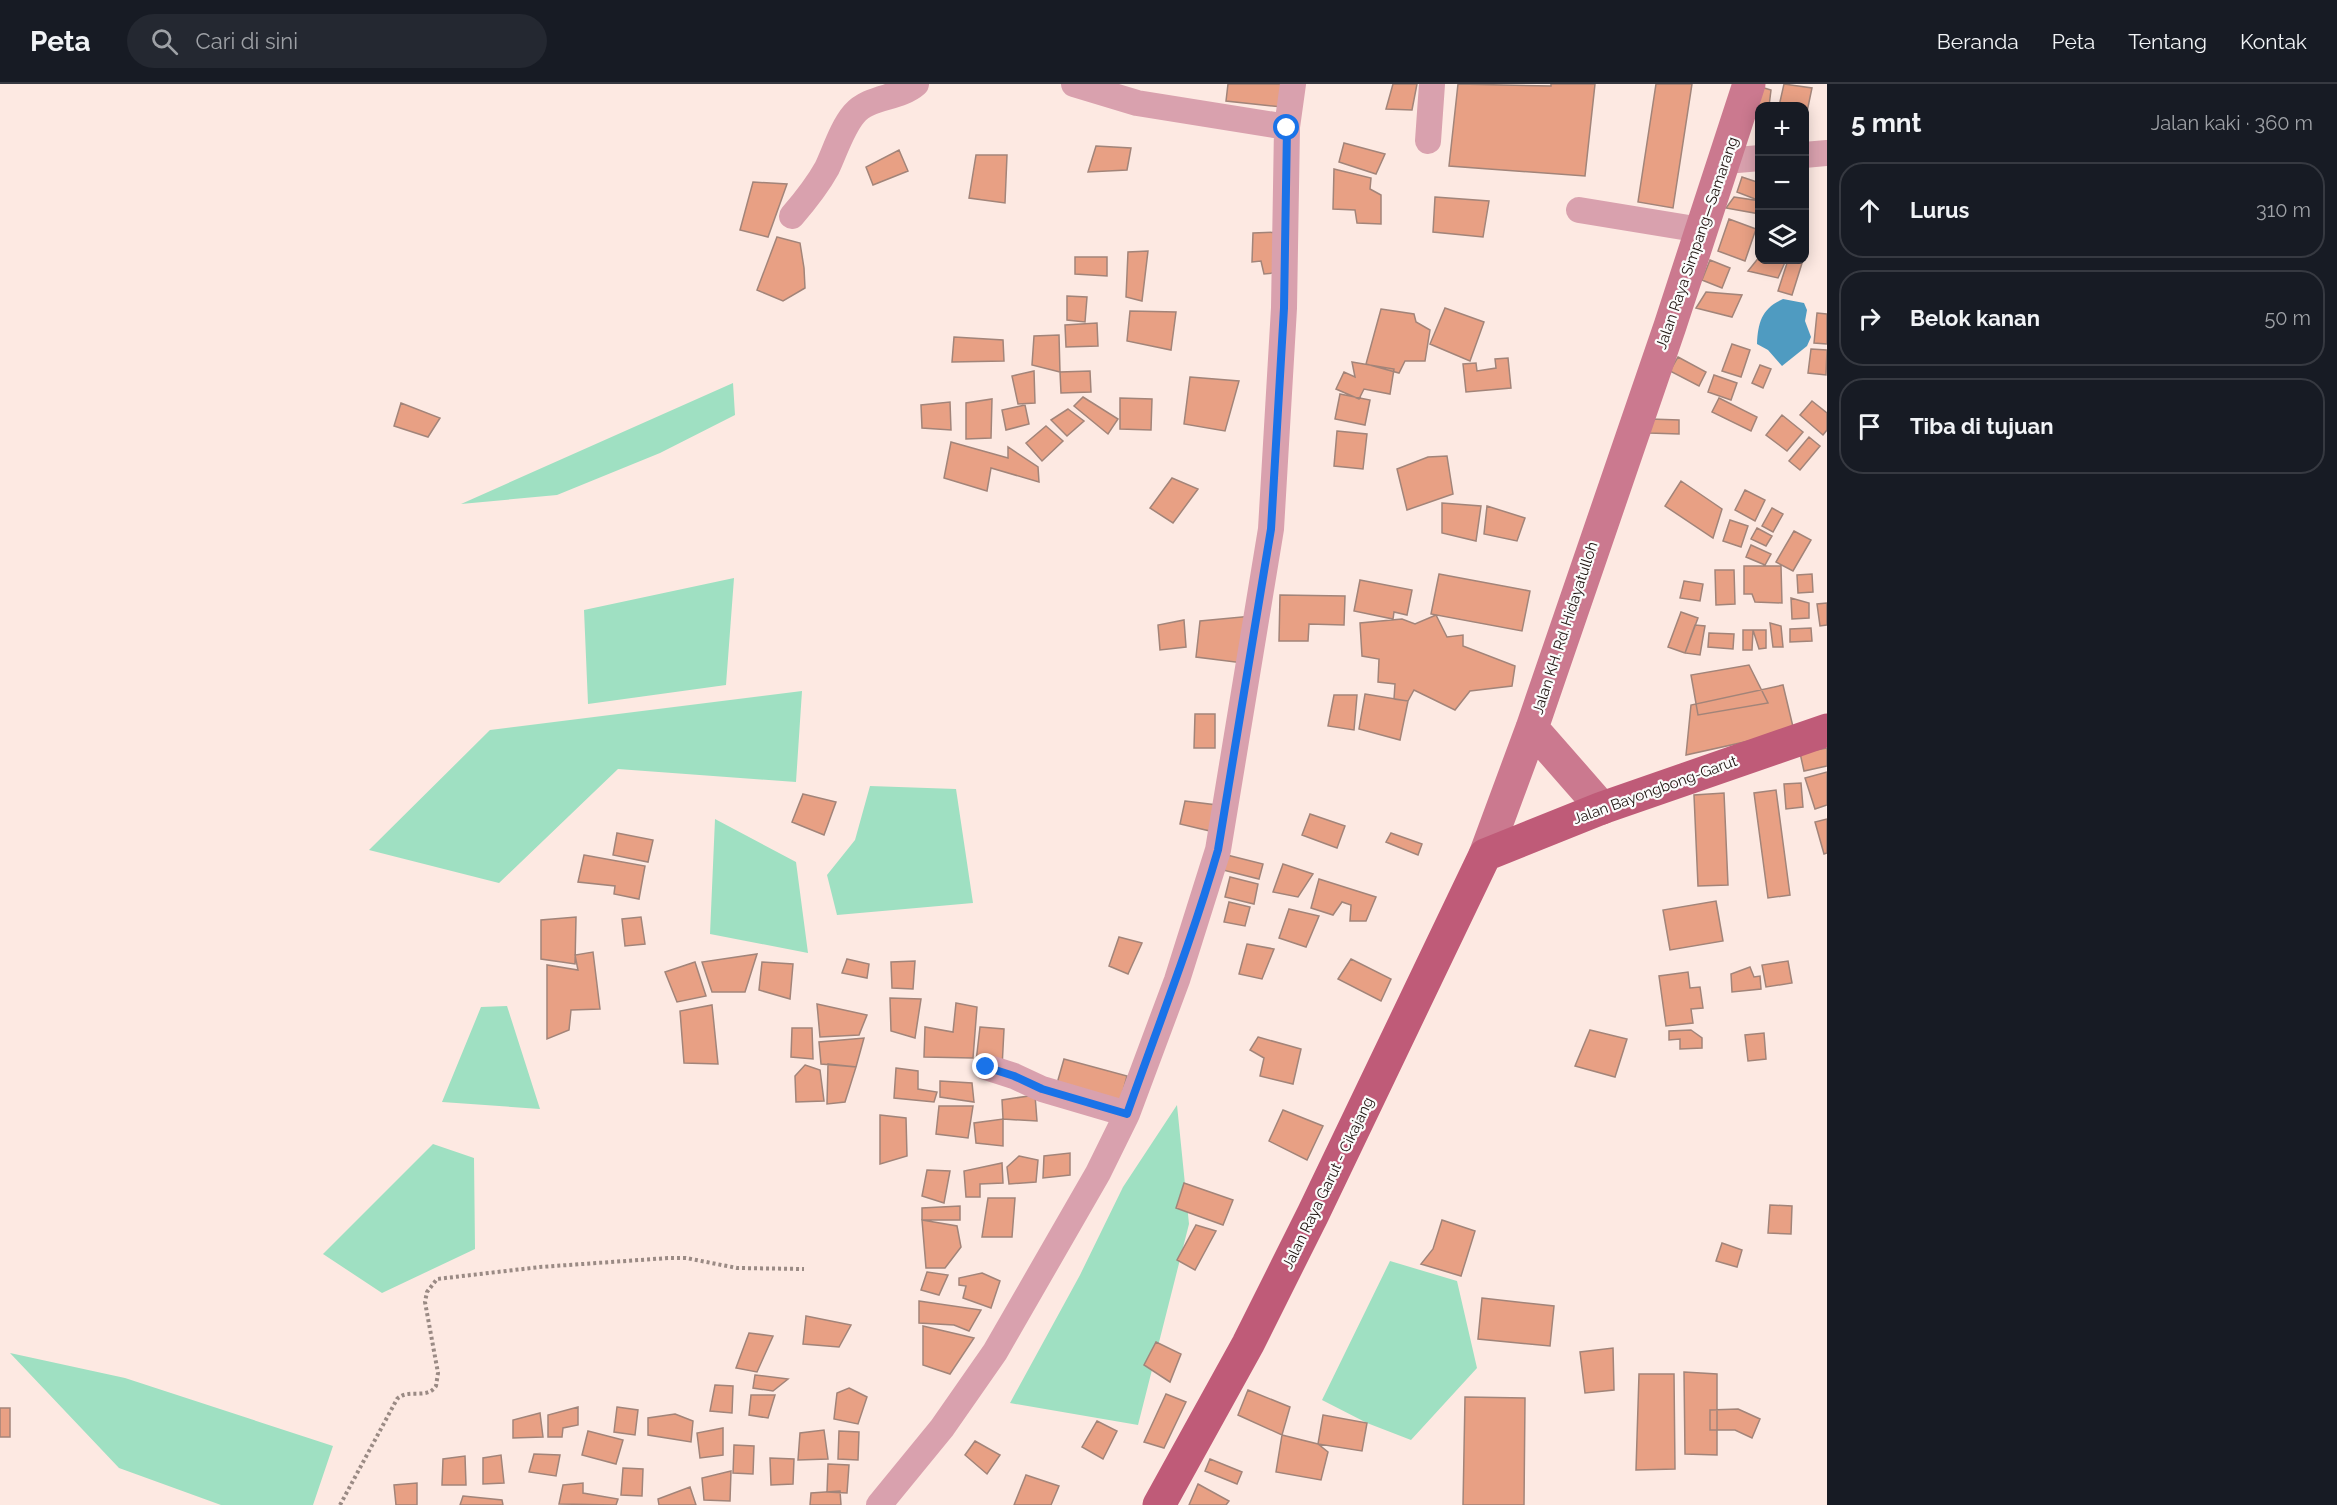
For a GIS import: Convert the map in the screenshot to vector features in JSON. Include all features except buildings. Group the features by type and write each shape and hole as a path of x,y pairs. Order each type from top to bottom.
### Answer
{"main road":[{"name":"Jalan Raya Simpang—Samarang","path":"1642,400 1726,161 1749,84"},
{"name":"Jalan KH. Rd. Hidayatulloh","path":"1485,855 1532,728 1642,400"},
{"path":"1532,728 1602,808"},
{"name":"Jalan Bayongbong-Garut","path":"1485,855 1602,808 1827,730"},
{"name":"Jalan Raya Garut - Cikajang","path":"1159,1505 1248,1344 1314,1215 1485,855"}],"street":[{"path":"792,216 810,195 854,114 873,102 910,89 916,84"},
{"path":"1074,84 1137,103 1287,128"},
{"path":"879,1505 942,1428 995,1352 1098,1173 1127,1114 1177,980 1218,850 1271,529 1284,308 1287,128 1293,84"},
{"path":"1428,141 1432,84"},
{"path":"1809,155 1827,153"},
{"path":"1726,161 1755,158"},
{"path":"1579,210 1701,230"},
{"path":"986,1067 1014,1076 1042,1089 1127,1114"}],"path":[{"path":"340,1505 397,1399 403,1394 428,1393 436,1386 438,1373 425,1302 426,1292 437,1279 540,1267 668,1258 686,1258 737,1268 804,1269"}],"green space":[{"path":"733,383 735,415 660,453 557,495 461,504"},
{"path":"734,578 726,685 588,704 584,610"},
{"path":"802,691 796,782 618,769 499,883 369,850 490,730"},
{"path":"870,786 956,789 973,903 837,915 827,875 855,840"},
{"path":"715,819 796,862 808,953 710,934"},
{"path":"507,1006 540,1109 442,1102 481,1007"},
{"path":"1177,1105 1189,1224 1138,1425 1010,1403 1080,1275 1123,1187"},
{"path":"433,1144 474,1158 475,1249 382,1293 323,1254"},
{"path":"1390,1261 1457,1281 1477,1368 1411,1440 1367,1423 1322,1400"},
{"path":"10,1353 125,1378 333,1446 313,1505 221,1505 119,1468"}],"water":[{"path":"1783,299 1804,303 1807,310 1805,321 1811,337 1807,346 1782,366 1768,350 1757,344 1762,317 1770,307"}],"route":[{"path":"986,1067 1014,1076 1042,1089 1127,1114 1177,980 1205,894 1218,850 1271,529 1284,308 1287,128"}]}
